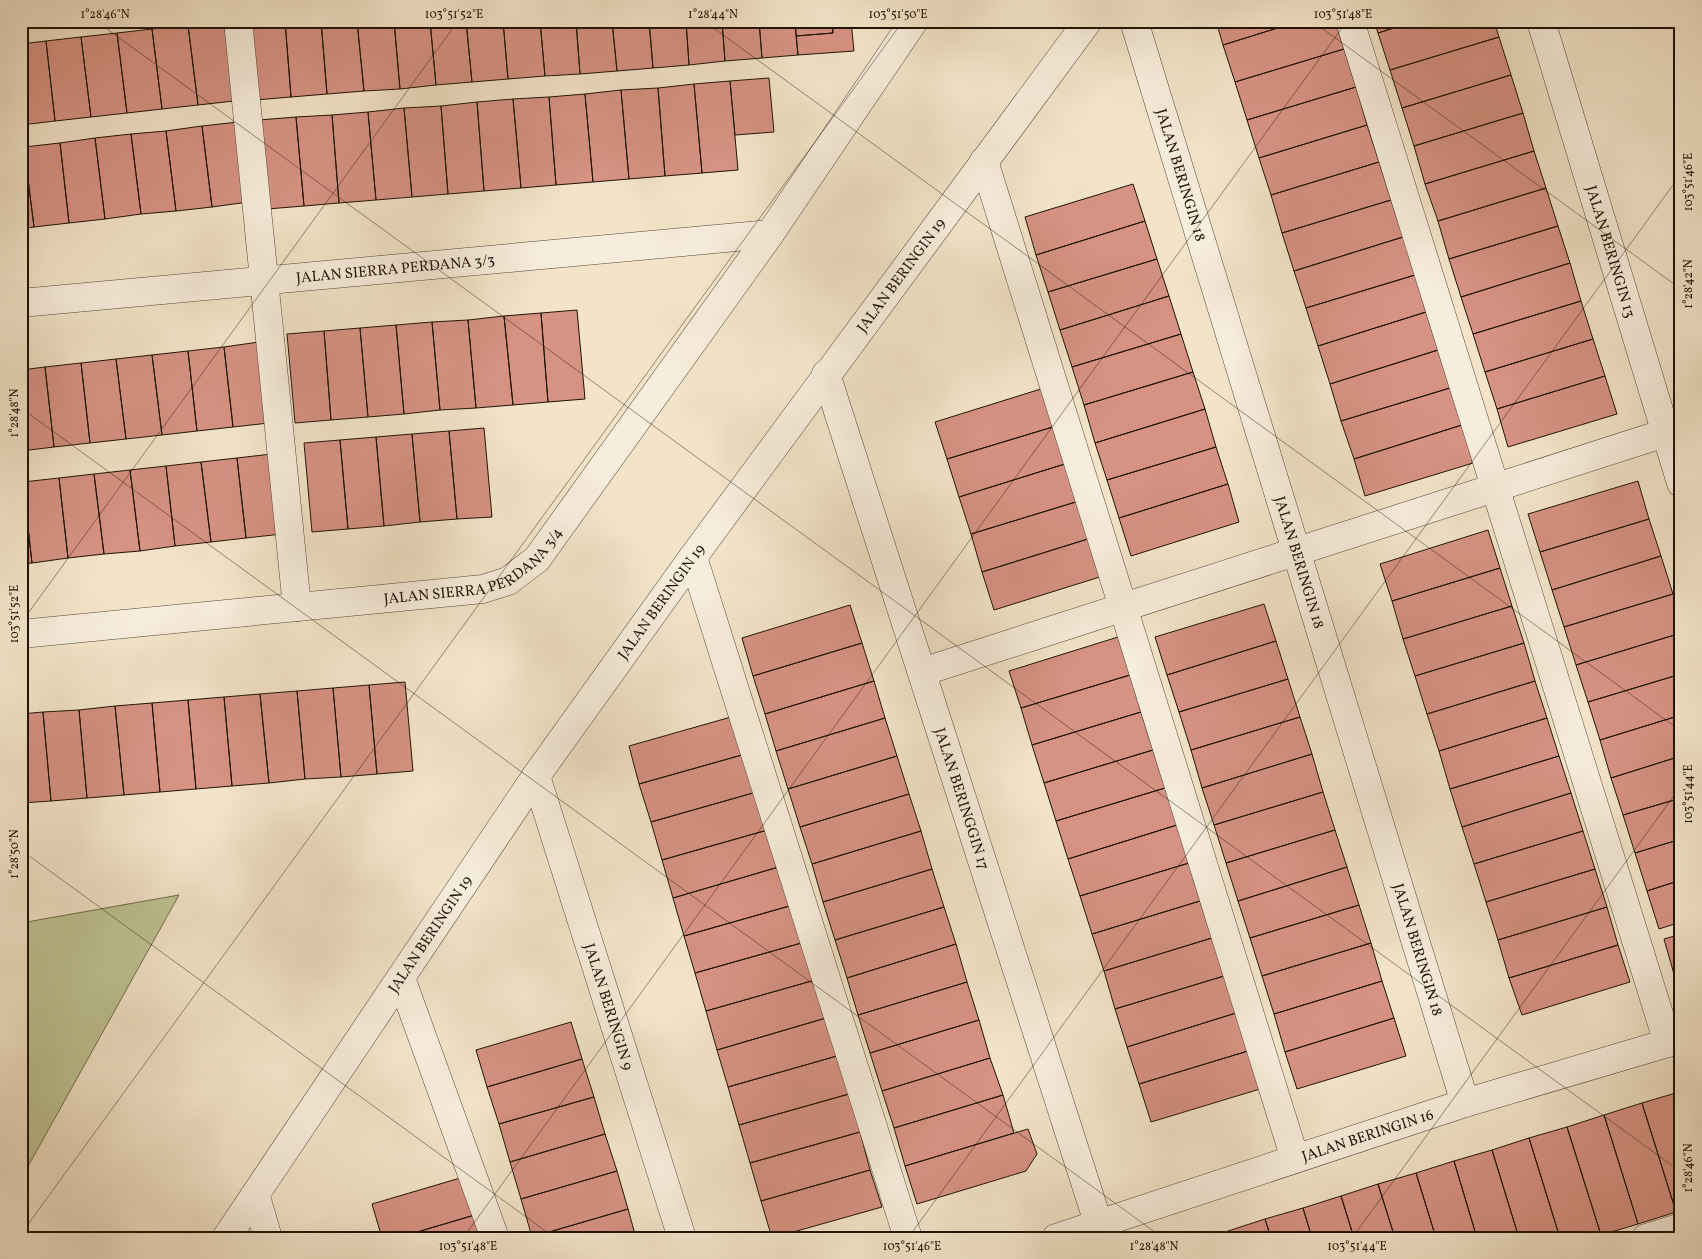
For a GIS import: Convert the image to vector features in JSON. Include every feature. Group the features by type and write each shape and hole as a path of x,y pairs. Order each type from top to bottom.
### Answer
{"street":[{"path":"238,21 297,607"},
{"name":"JALAN SIERRA PERDANA 3/4","path":"21,634 483,589 508,581 537,559 770,234 914,21"},
{"name":"JALAN BERINGIN 19","path":"226,1238 256,1197 536,776 826,374 1088,21"},
{"name":"JALAN BERINGIN 18","path":"1134,21 1465,1103"},
{"path":"1350,21 1494,488 1674,1041"},
{"name":"JALAN BERINGIN 13","path":"1541,21 1681,483"},
{"path":"984,161 1295,1160"},
{"name":"JALAN SIERRA PERDANA 3/3","path":"21,303 770,234"},
{"name":"JALAN BERINGGIN 17","path":"826,374 1100,1231"},
{"path":"922,672 1665,433"},
{"path":"693,557 908,1238"},
{"name":"JALAN BERINGIN 9","path":"536,776 682,1238"},
{"path":"401,978 494,1238"},
{"name":"JALAN BERINGIN 16","path":"1056,1238 1100,1231 1295,1160 1465,1103 1674,1041"},
{"path":"256,1197 268,1238"},
{"path":"1646,1238 1681,1227"}],"green space":[{"path":"179,895 21,1179 21,923"}],"building":[{"path":"224,21 234,101 198,105 188,25"},
{"path":"248,21 285,21 291,97 255,100"},
{"path":"285,21 321,21 327,94 291,97"},
{"path":"321,21 357,21 364,91 327,94"},
{"path":"357,21 394,21 400,89 364,91"},
{"path":"394,21 430,21 436,85 400,89"},
{"path":"430,21 466,21 472,82 436,85"},
{"path":"466,21 503,21 508,79 472,82"},
{"path":"503,21 540,21 545,76 508,79"},
{"path":"540,21 576,21 580,74 545,76"},
{"path":"576,21 612,21 617,71 580,74"},
{"path":"612,21 649,21 653,68 617,71"},
{"path":"649,21 686,21 689,65 653,68"},
{"path":"686,21 722,21 725,61 689,65"},
{"path":"722,21 759,21 762,58 725,61"},
{"path":"759,21 795,21 798,55 762,58"},
{"path":"795,21 832,21 833,33 796,36"},
{"path":"832,21 851,21 854,51 798,55 796,36 833,33"},
{"path":"1216,21 1300,21 1223,45"},
{"path":"1300,21 1335,21 1344,49 1235,82 1223,45"},
{"path":"1374,21 1416,21 1378,33"},
{"path":"1416,21 1494,21 1499,37 1390,70 1378,33"},
{"path":"188,25 198,105 162,109 152,29"},
{"path":"152,29 162,109 127,113 117,33"},
{"path":"117,33 127,113 91,117 81,37"},
{"path":"81,37 91,117 55,121 46,41"},
{"path":"1499,37 1511,75 1402,108 1390,70"},
{"path":"46,41 55,121 21,125 21,44"},
{"path":"1344,49 1356,87 1247,120 1235,82"},
{"path":"1511,75 1523,113 1414,146 1402,108"},
{"path":"769,78 774,132 735,135 730,81"},
{"path":"730,81 738,170 702,173 694,84"},
{"path":"694,84 702,173 665,176 658,88"},
{"path":"1356,87 1367,125 1259,158 1247,120"},
{"path":"658,88 665,176 629,179 621,90"},
{"path":"621,90 629,179 593,182 585,94"},
{"path":"585,94 593,182 556,185 549,97"},
{"path":"549,97 556,185 521,188 513,99"},
{"path":"513,99 521,188 484,191 477,102"},
{"path":"477,102 484,191 448,194 441,106"},
{"path":"441,106 448,194 412,197 404,108"},
{"path":"404,108 412,197 376,200 368,112"},
{"path":"368,112 376,200 339,203 332,115"},
{"path":"1523,113 1534,151 1425,184 1414,146"},
{"path":"332,115 339,203 304,206 296,117"},
{"path":"296,117 304,206 267,209 259,120"},
{"path":"238,122 248,202 212,207 202,126"},
{"path":"1367,125 1379,162 1271,195 1259,158"},
{"path":"202,126 212,207 176,211 166,131"},
{"path":"166,131 176,211 141,214 131,134"},
{"path":"131,134 141,214 105,219 95,138"},
{"path":"95,138 105,219 69,223 60,143"},
{"path":"60,143 69,223 34,227 24,147"},
{"path":"21,147 24,147 34,227 21,229"},
{"path":"1534,151 1546,188 1438,221 1425,184"},
{"path":"1379,162 1391,200 1282,233 1271,195"},
{"path":"1133,184 1145,221 1036,255 1025,217"},
{"path":"1546,188 1558,226 1449,259 1438,221"},
{"path":"1391,200 1403,237 1294,271 1282,233"},
{"path":"1145,221 1157,259 1048,292 1036,255"},
{"path":"1558,226 1570,263 1461,297 1449,259"},
{"path":"1403,237 1415,275 1306,308 1294,271"},
{"path":"1157,259 1169,296 1060,330 1048,292"},
{"path":"1570,263 1581,301 1473,334 1461,297"},
{"path":"1415,275 1426,312 1318,346 1306,308"},
{"path":"1169,296 1181,334 1072,367 1060,330"},
{"path":"1581,301 1593,339 1485,372 1473,334"},
{"path":"577,310 585,399 548,402 541,313"},
{"path":"1426,312 1438,350 1330,384 1318,346"},
{"path":"541,313 548,402 513,405 504,316"},
{"path":"504,316 513,405 476,408 468,320"},
{"path":"468,320 476,408 440,410 432,322"},
{"path":"432,322 440,410 404,414 396,325"},
{"path":"396,325 404,414 368,417 360,328"},
{"path":"360,328 368,417 331,420 324,331"},
{"path":"324,331 331,420 295,423 287,334"},
{"path":"1181,334 1193,372 1084,405 1072,367"},
{"path":"1593,339 1605,376 1497,409 1485,372"},
{"path":"259,342 269,423 233,427 224,347"},
{"path":"224,347 233,427 197,431 188,351"},
{"path":"1438,350 1450,388 1341,421 1330,384"},
{"path":"188,351 197,431 162,435 152,355"},
{"path":"152,355 162,435 126,439 116,359"},
{"path":"116,359 126,439 90,443 81,363"},
{"path":"81,363 90,443 54,447 45,367"},
{"path":"45,367 54,447 21,451 21,370"},
{"path":"1193,372 1205,409 1095,443 1084,405"},
{"path":"1605,376 1617,414 1508,447 1497,409"},
{"path":"1044,388 1056,426 947,459 935,422"},
{"path":"1450,388 1462,425 1354,459 1341,421"},
{"path":"1205,409 1216,447 1107,480 1095,443"},
{"path":"1462,425 1473,463 1365,496 1354,459"},
{"path":"1056,426 1068,463 959,497 947,459"},
{"path":"484,428 492,517 457,519 449,431"},
{"path":"449,431 457,519 420,522 412,434"},
{"path":"412,434 420,522 384,526 376,437"},
{"path":"376,437 384,526 348,529 340,440"},
{"path":"340,440 348,529 312,532 304,443"},
{"path":"1216,447 1228,484 1119,518 1107,480"},
{"path":"272,454 282,534 246,538 237,458"},
{"path":"237,458 246,538 211,542 201,462"},
{"path":"201,462 211,542 175,546 166,466"},
{"path":"1068,463 1079,501 971,534 959,497"},
{"path":"166,466 175,546 140,551 130,470"},
{"path":"130,470 140,551 104,554 94,474"},
{"path":"94,474 104,554 68,558 59,478"},
{"path":"59,478 68,558 32,563 23,482"},
{"path":"1638,481 1649,519 1540,552 1528,514"},
{"path":"23,482 32,563 21,564 21,483"},
{"path":"1228,484 1239,522 1131,556 1119,518"},
{"path":"1079,501 1091,538 982,572 971,534"},
{"path":"1649,519 1661,556 1552,590 1540,552"},
{"path":"1488,530 1500,568 1392,601 1380,564"},
{"path":"1091,538 1103,576 994,610 982,572"},
{"path":"1661,556 1673,594 1564,627 1552,590"},
{"path":"1500,568 1512,606 1403,639 1392,601"},
{"path":"1673,594 1681,618 1681,633 1576,665 1564,627"},
{"path":"1264,604 1276,641 1167,675 1155,637"},
{"path":"850,605 862,643 753,676 742,638"},
{"path":"1512,606 1524,643 1415,676 1403,639"},
{"path":"1681,633 1681,674 1588,702 1576,665"},
{"path":"1118,637 1130,675 1021,708 1009,671"},
{"path":"1276,641 1288,679 1179,712 1167,675"},
{"path":"862,643 874,681 765,714 753,676"},
{"path":"1524,643 1535,681 1427,714 1415,676"},
{"path":"1681,674 1681,715 1600,740 1588,702"},
{"path":"1130,675 1141,712 1032,745 1021,708"},
{"path":"1288,679 1300,717 1191,750 1179,712"},
{"path":"874,681 885,718 776,751 765,714"},
{"path":"1535,681 1547,718 1439,751 1427,714"},
{"path":"405,682 413,771 377,774 369,685"},
{"path":"369,685 377,774 341,777 333,688"},
{"path":"333,688 341,777 305,779 297,691"},
{"path":"297,691 305,779 269,783 260,694"},
{"path":"260,694 269,783 232,786 224,697"},
{"path":"224,697 232,786 196,789 188,700"},
{"path":"188,700 196,789 160,792 152,703"},
{"path":"152,703 160,792 124,795 115,706"},
{"path":"115,706 124,795 87,798 79,710"},
{"path":"79,710 87,798 51,801 43,712"},
{"path":"43,712 51,801 21,803 21,714"},
{"path":"1141,712 1153,750 1044,783 1032,745"},
{"path":"738,715 749,753 639,784 629,746"},
{"path":"1681,715 1681,756 1611,778 1600,740"},
{"path":"1300,717 1312,754 1202,788 1191,750"},
{"path":"885,718 897,756 788,789 776,751"},
{"path":"1547,718 1559,756 1450,789 1439,751"},
{"path":"1153,750 1165,788 1056,821 1044,783"},
{"path":"749,753 760,791 651,822 639,784"},
{"path":"1312,754 1323,792 1214,825 1202,788"},
{"path":"897,756 909,794 800,827 788,789"},
{"path":"1559,756 1571,793 1462,827 1450,789"},
{"path":"1681,756 1681,798 1623,815 1611,778"},
{"path":"1165,788 1177,825 1068,859 1056,821"},
{"path":"760,791 771,829 662,860 651,822"},
{"path":"1323,792 1335,830 1226,863 1214,825"},
{"path":"1571,793 1583,831 1474,864 1462,827"},
{"path":"909,794 921,831 812,864 800,827"},
{"path":"1681,798 1681,839 1635,853 1623,815"},
{"path":"1177,825 1189,863 1080,896 1068,859"},
{"path":"771,829 782,866 673,898 662,860"},
{"path":"1335,830 1347,867 1238,901 1226,863"},
{"path":"921,831 932,869 823,902 812,864"},
{"path":"1583,831 1595,869 1486,902 1474,864"},
{"path":"1681,839 1681,880 1647,891 1635,853"},
{"path":"1189,863 1200,901 1092,934 1080,896"},
{"path":"782,866 793,905 684,936 673,898"},
{"path":"1347,867 1359,905 1250,938 1238,901"},
{"path":"932,869 944,907 835,940 823,902"},
{"path":"1595,869 1607,907 1498,940 1486,902"},
{"path":"1681,880 1681,922 1659,929 1647,891"},
{"path":"1200,901 1212,938 1104,971 1092,934"},
{"path":"793,905 805,942 695,973 684,936"},
{"path":"1359,905 1371,943 1262,976 1250,938"},
{"path":"944,907 956,944 847,978 835,940"},
{"path":"1607,907 1618,945 1509,978 1498,940"},
{"path":"1681,934 1681,999 1664,939"},
{"path":"1212,938 1224,976 1115,1009 1104,971"},
{"path":"805,942 815,980 706,1011 695,973"},
{"path":"1371,943 1382,981 1274,1014 1262,976"},
{"path":"956,944 967,982 858,1015 847,978"},
{"path":"1618,945 1630,982 1522,1015 1509,978"},
{"path":"1224,976 1236,1013 1127,1047 1115,1009"},
{"path":"815,980 826,1018 717,1050 706,1011"},
{"path":"1382,981 1394,1018 1285,1052 1274,1014"},
{"path":"967,982 979,1020 870,1053 858,1015"},
{"path":"1236,1013 1248,1051 1139,1084 1127,1047"},
{"path":"826,1018 837,1056 728,1087 717,1050"},
{"path":"1394,1018 1406,1056 1297,1089 1285,1052"},
{"path":"979,1020 990,1058 882,1091 870,1053"},
{"path":"571,1022 582,1059 487,1087 476,1050"},
{"path":"1248,1051 1260,1089 1151,1122 1139,1084"},
{"path":"837,1056 849,1094 739,1125 728,1087"},
{"path":"990,1058 1003,1095 894,1128 882,1091"},
{"path":"582,1059 594,1097 499,1124 487,1087"},
{"path":"1679,1092 1681,1211 1676,1212 1642,1103"},
{"path":"849,1094 860,1132 750,1163 739,1125"},
{"path":"1003,1095 1014,1133 905,1166 894,1128"},
{"path":"594,1097 605,1134 510,1162 499,1124"},
{"path":"1642,1103 1676,1212 1638,1224 1604,1115"},
{"path":"1604,1115 1638,1224 1601,1235 1567,1127"},
{"path":"1567,1127 1601,1235 1593,1238 1560,1238 1529,1138"},
{"path":"1028,1129 1037,1154 1026,1171 917,1204 905,1166"},
{"path":"860,1132 870,1170 761,1201 750,1163"},
{"path":"605,1134 617,1171 521,1199 510,1162"},
{"path":"1529,1138 1560,1238 1519,1238 1492,1150"},
{"path":"1492,1150 1519,1238 1477,1238 1454,1161"},
{"path":"1454,1161 1477,1238 1436,1238 1416,1173"},
{"path":"870,1170 882,1207 772,1238 761,1201"},
{"path":"617,1171 628,1209 532,1237 521,1199"},
{"path":"1416,1173 1436,1238 1395,1238 1378,1184"},
{"path":"467,1176 478,1214 397,1238 382,1238 372,1204"},
{"path":"1378,1184 1395,1238 1354,1238 1341,1196"},
{"path":"1341,1196 1354,1238 1312,1238 1303,1208"},
{"path":"1303,1208 1312,1238 1271,1238 1265,1219"},
{"path":"628,1209 636,1238 532,1237"},
{"path":"478,1214 485,1238 397,1238"},
{"path":"1265,1219 1271,1238 1230,1238 1228,1231"},
{"path":"1228,1231 1230,1238 1205,1238"}]}
